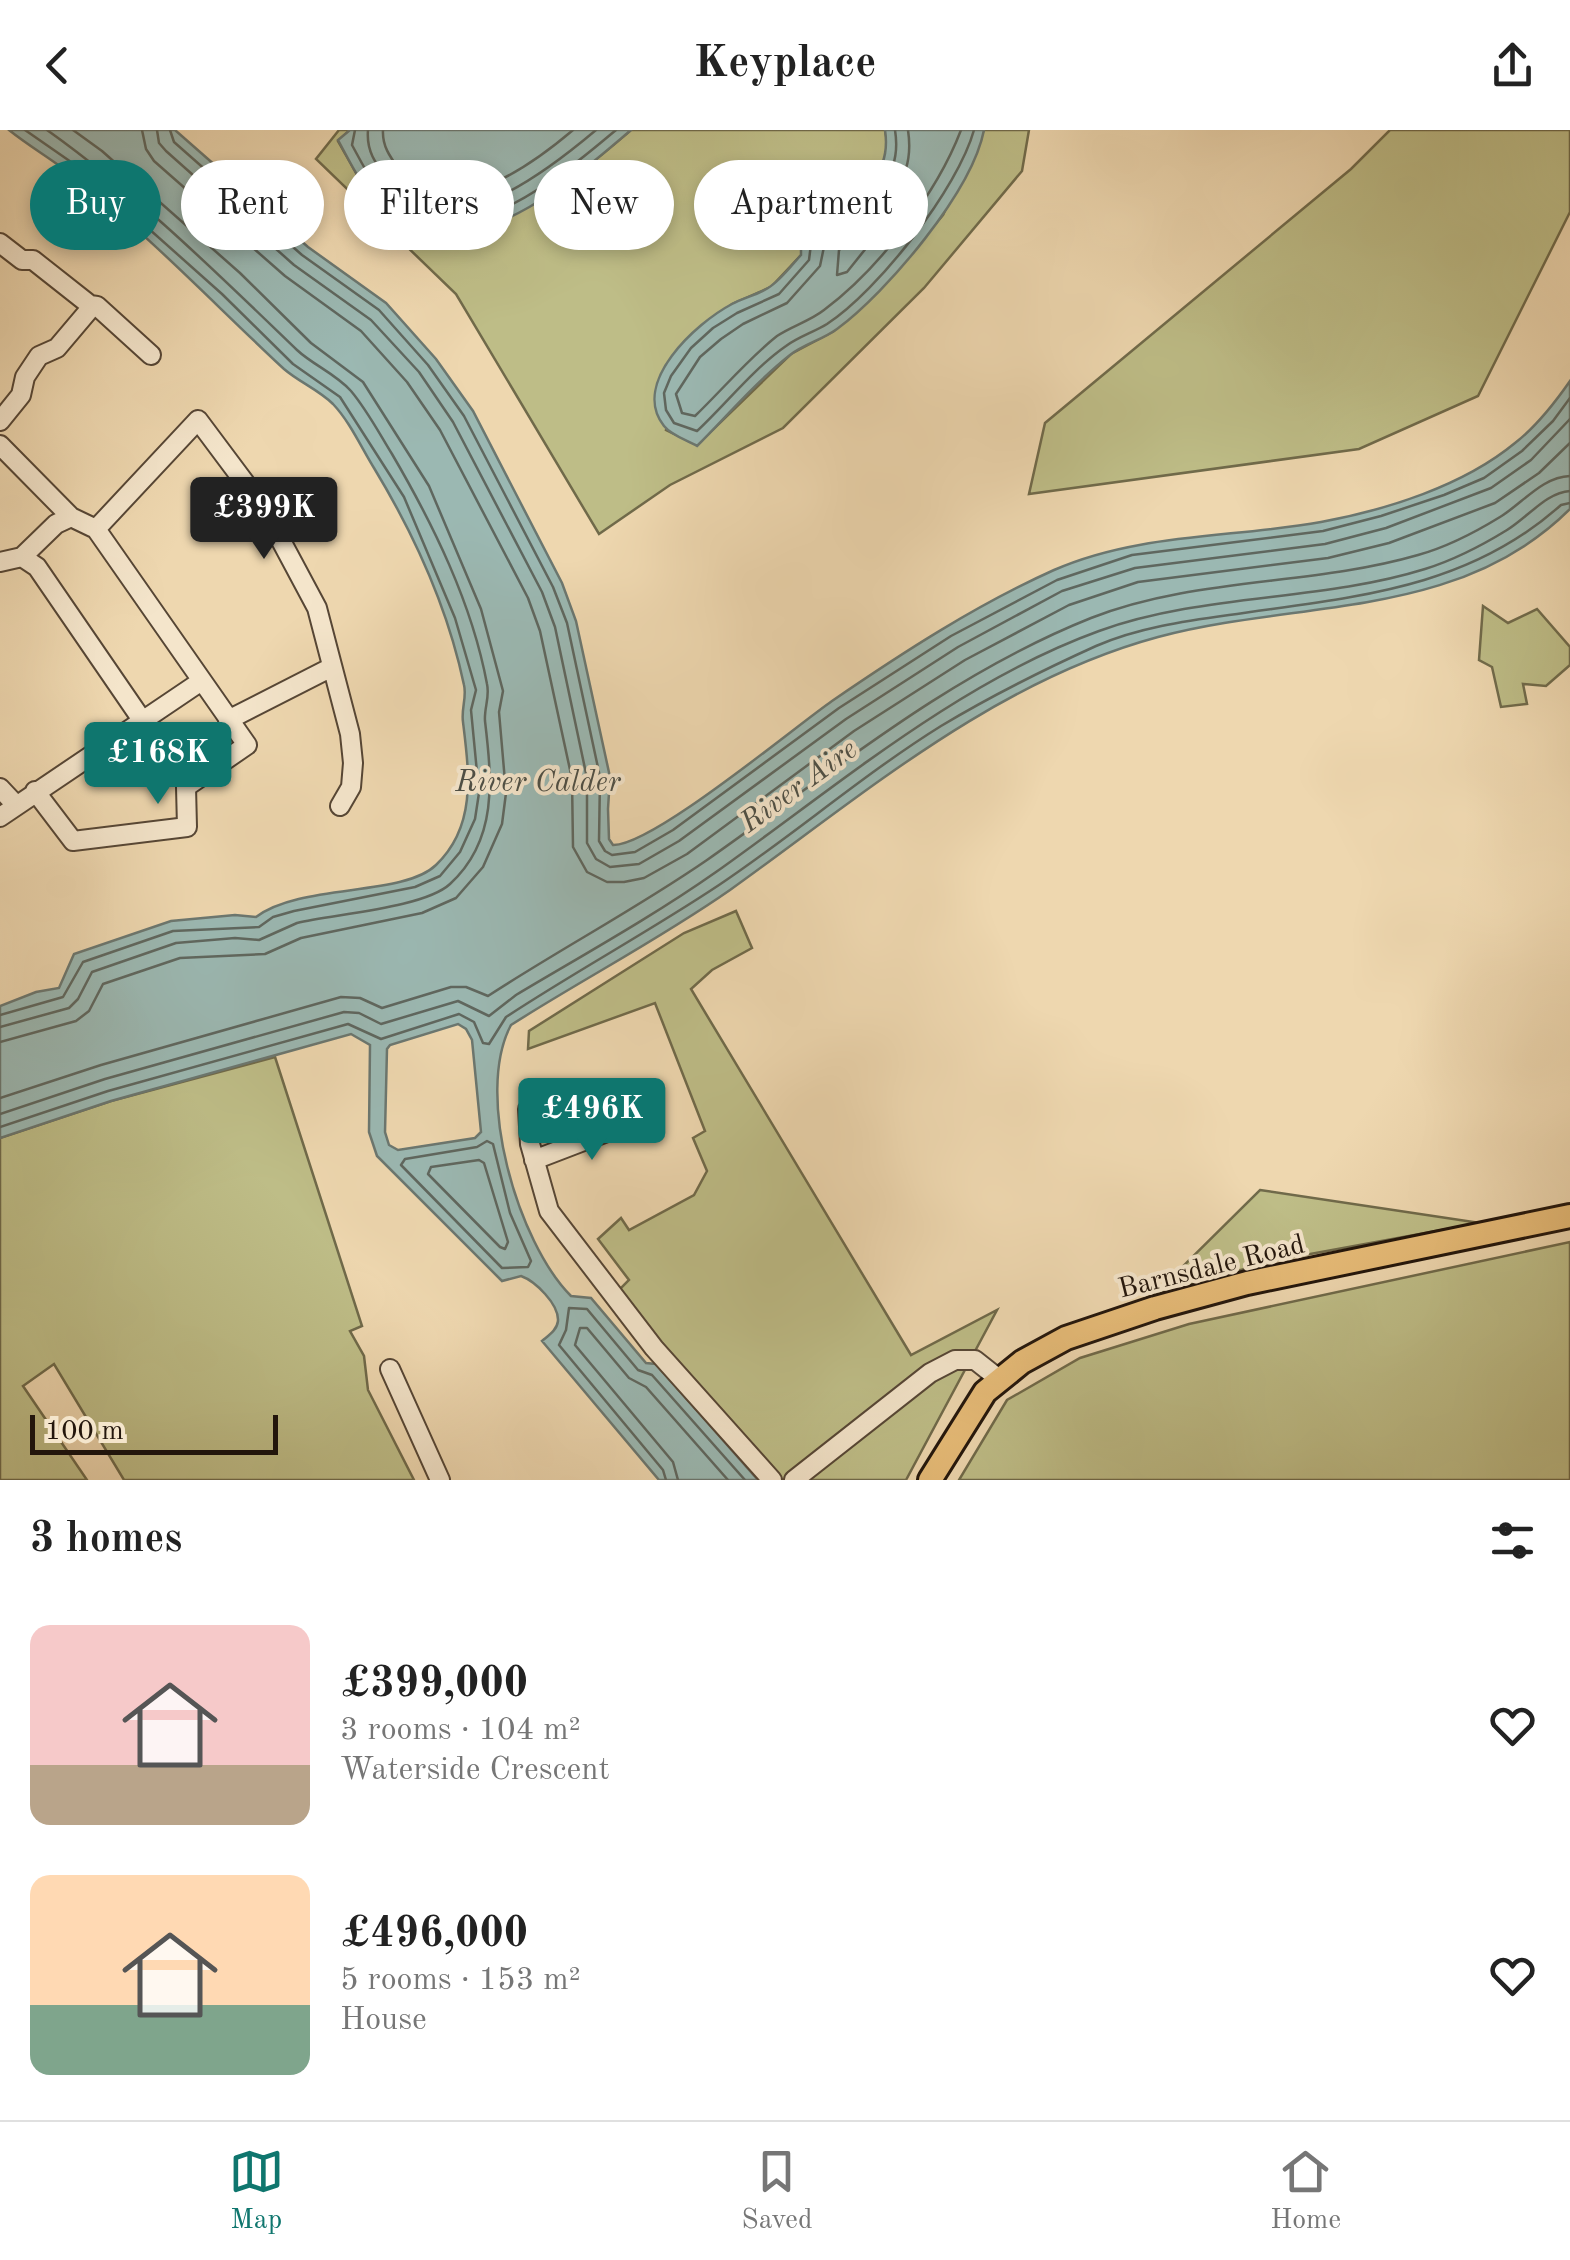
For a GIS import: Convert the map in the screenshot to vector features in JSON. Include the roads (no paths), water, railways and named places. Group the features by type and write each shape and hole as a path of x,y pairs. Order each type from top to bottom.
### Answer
{"main road":[{"name":"Barnsdale Road","path":"930,1480 969,1414 999,1380 1052,1344 1155,1308 1295,1272 1570,1216"}],"street":[{"path":"0,243 22,260 33,260 98,306 151,356"},
{"path":"0,421 21,395 24,377 40,356 57,348 90,304"},
{"path":"96,529 198,420 263,507 317,608 350,734 351,787 340,806"},
{"path":"0,445 71,517 96,529 247,745 186,787 187,827 73,841 35,791"},
{"path":"29,562 56,524 71,517"},
{"path":"0,562 29,562"},
{"path":"29,562 142,720"},
{"path":"228,720 332,667"},
{"path":"0,816 200,682"},
{"path":"0,788 16,805"},
{"path":"528,1109 534,1160 549,1211 654,1348 772,1480"},
{"path":"534,1160 633,1122"},
{"path":"794,1480 930,1373 955,1360 975,1360 999,1380"},
{"path":"390,1369 440,1480"}],"water":[{"path":"9,130 175,130 209,160 181,160 181,250 312,250 386,303 436,359 473,411 562,583 576,621 610,777 609,839 613,845 658,827 885,665 1025,584 1086,558 1119,549 1321,522 1423,494 1472,472 1515,443 1545,414 1570,381 1570,509 1526,545 1478,571 1428,589 1158,637 1041,682 933,744 703,908 511,1025 501,1054 497,1089 500,1127 507,1166 534,1241 571,1296 591,1298 646,1363 656,1364 758,1480 659,1480 542,1341 558,1321 545,1294 521,1276 502,1281 377,1156 369,1132 370,1045 351,1034 111,1101 0,1138 0,1006 59,988 74,954 171,921 256,917 298,899 376,887 421,875 449,850 464,816 467,798 465,690 449,628 403,519 345,419 327,399 284,369 159,250 161,160 52,160","holes":["458,1024 472,1040 481,1132 475,1138 398,1150 389,1145 385,1132 390,1045"]},
{"path":"350,130 631,130 595,160 534,160 534,204 514,215 514,160 349,160 338,140"},
{"path":"885,130 984,130 963,182 928,235 928,160 883,160"},
{"path":"801,250 916,250 857,312 778,365 697,446 671,432 656,409 655,391 672,356 701,325 736,302 768,288 801,255"}],"water label":[{"name":"River Calder","path":"538,781"},
{"name":"River Aire","path":"798,785"}]}
